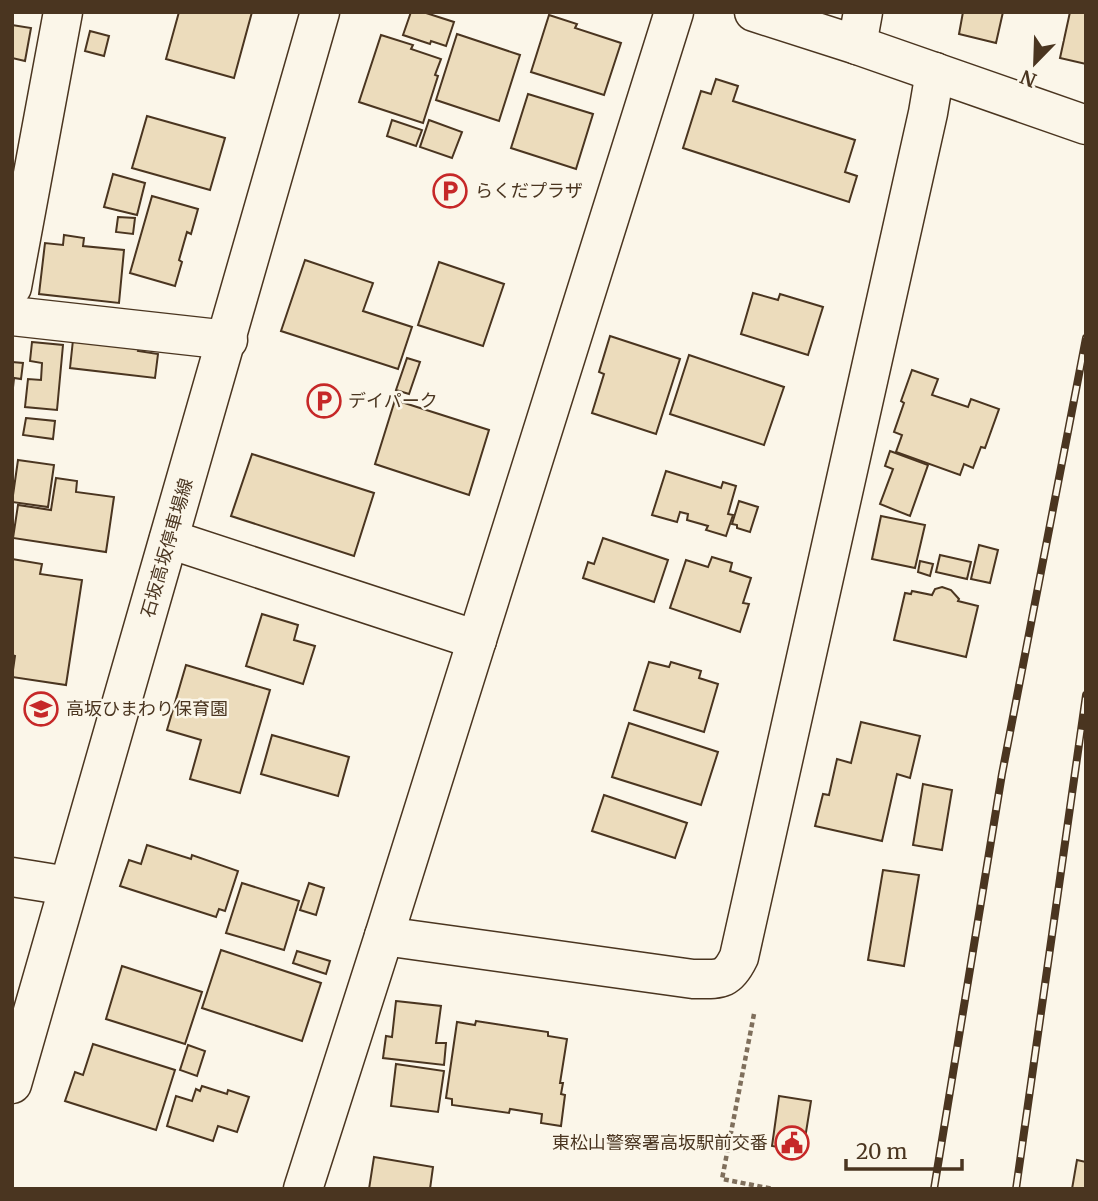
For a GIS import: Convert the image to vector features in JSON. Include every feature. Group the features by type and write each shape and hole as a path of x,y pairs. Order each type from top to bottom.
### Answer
{"street":[{"path":"12,287 63,12"},
{"name":"石坂高坂停車場線","path":"12,1084 228,340 320,12"},
{"path":"303,1189 674,12"},
{"path":"754,12 860,29 935,72 1086,125"},
{"path":"384,936 694,979 719,979 732,972 739,957 935,72"},
{"path":"12,316 228,340"},
{"path":"169,539 477,640"},
{"path":"12,877 68,886"}],"path":[{"path":"754,1014 722,1179 773,1189"}],"building":[{"path":"179,12 252,12 234,78 166,59"},
{"path":"411,12 423,12 454,22 446,46 403,35"},
{"path":"963,12 1003,12 996,43 959,34"},
{"path":"1070,12 1086,12 1086,64 1060,58"},
{"path":"549,15 577,24 575,28 621,43 604,95 531,72"},
{"path":"12,25 31,28 25,61 12,58"},
{"path":"90,31 109,36 104,56 85,51"},
{"path":"457,34 520,55 499,121 436,100"},
{"path":"381,35 413,45 411,49 441,59 423,123 359,102"},
{"path":"716,79 738,86 733,101 855,140 845,172 857,176 849,202 683,148 701,91 711,94"},
{"path":"528,94 593,114 576,169 511,148"},
{"path":"147,116 225,138 210,190 132,168"},
{"path":"392,120 422,130 416,146 387,136"},
{"path":"429,120 462,132 452,158 420,147"},
{"path":"113,174 145,183 137,215 104,207"},
{"path":"152,196 198,209 191,234 187,232 175,286 130,273"},
{"path":"118,217 135,218 133,234 116,232"},
{"path":"64,235 84,238 83,246 124,250 119,303 39,294 45,243 63,245"},
{"path":"305,260 373,283 363,311 412,327 398,369 281,331"},
{"path":"439,262 504,284 483,346 418,325"},
{"path":"753,293 778,300 780,294 823,307 808,355 741,334"},
{"path":"610,336 680,359 656,434 592,413 604,374 599,372"},
{"path":"73,340 139,347 138,351 158,354 155,378 70,368"},
{"path":"32,342 63,345 57,410 25,407 28,379 41,380 42,363 30,361"},
{"path":"689,355 784,387 764,445 670,414"},
{"path":"407,358 420,362 409,394 396,390"},
{"path":"12,362 23,363 21,379 14,378 12,397"},
{"path":"912,370 938,379 932,395 968,407 971,399 999,409 985,448 981,447 973,468 964,464 960,475 896,452 902,435 894,432"},
{"path":"395,400 489,430 469,495 375,464"},
{"path":"26,418 55,421 53,439 23,435"},
{"path":"890,451 928,465 910,516 880,504 893,469 885,466"},
{"path":"252,454 374,493 354,556 231,516"},
{"path":"18,460 54,465 48,507 12,502"},
{"path":"666,471 721,488 723,482 736,486 728,514 733,515 726,536 706,530 708,526 687,520 688,514 680,512 677,522 652,515"},
{"path":"56,478 77,481 76,492 114,497 106,552 13,538 18,505 51,510"},
{"path":"739,501 758,507 750,532 732,524"},
{"path":"881,516 925,525 915,568 872,559"},
{"path":"603,538 668,560 654,602 583,578 588,562 594,564"},
{"path":"979,545 998,550 990,583 971,579"},
{"path":"940,555 971,562 967,579 936,572"},
{"path":"712,557 732,563 730,571 751,578 743,603 749,604 740,632 670,608 686,560 708,567"},
{"path":"12,559 42,564 40,574 82,580 66,685 12,677 15,656 12,655"},
{"path":"920,561 933,564 930,576 918,572"},
{"path":"942,587 951,590 958,601 978,606 966,657 894,640 905,593 911,594 912,591 932,595 935,589"},
{"path":"262,614 298,625 294,640 315,646 303,684 246,666"},
{"path":"649,662 669,667 671,662 701,671 699,678 718,684 704,732 634,710"},
{"path":"186,665 270,690 240,793 190,779 201,740 167,730"},
{"path":"861,722 920,736 910,778 897,774 882,841 815,826 823,794 829,795 837,759 851,763"},
{"path":"629,723 718,752 701,805 612,777"},
{"path":"272,735 349,757 338,796 261,774"},
{"path":"923,784 952,790 942,850 913,845"},
{"path":"604,795 687,823 675,858 592,831"},
{"path":"147,845 191,859 192,855 238,871 225,911 219,909 216,917 120,886 129,860 141,864"},
{"path":"883,870 919,875 904,966 868,960"},
{"path":"242,883 299,901 284,950 226,933"},
{"path":"309,883 324,888 316,915 300,910"},
{"path":"221,950 321,983 302,1041 202,1008"},
{"path":"297,951 330,961 326,974 293,963"},
{"path":"122,966 202,992 185,1044 106,1019"},
{"path":"396,1001 441,1006 436,1043 446,1043 444,1065 383,1058 386,1036 392,1037"},
{"path":"476,1021 548,1032 548,1036 567,1039 560,1083 563,1083 561,1094 565,1095 561,1126 541,1123 542,1114 510,1109 509,1113 452,1105 452,1099 446,1098 457,1022 475,1025"},
{"path":"93,1044 175,1070 156,1130 65,1101 75,1072 83,1075"},
{"path":"188,1045 205,1051 197,1076 180,1070"},
{"path":"396,1064 444,1071 438,1112 391,1106"},
{"path":"202,1086 249,1097 237,1132 218,1126 213,1141 167,1126 176,1096 192,1101 196,1089 200,1091"},
{"path":"779,1096 811,1101 803,1151 772,1146"},
{"path":"374,1157 433,1167 430,1189 369,1189"},
{"path":"1077,1160 1086,1162 1086,1189 1072,1189"}],"railway":[{"path":"934,1189 1002,774 1086,338"},
{"path":"1016,1189 1086,695"}],"place":[{"name":"らくだプラザ","path":"450,191"},
{"name":"デイパーク","path":"324,401"},
{"name":"高坂ひまわり保育園","path":"41,709"},
{"name":"東松山警察署高坂駅前交番","path":"792,1143"}]}
